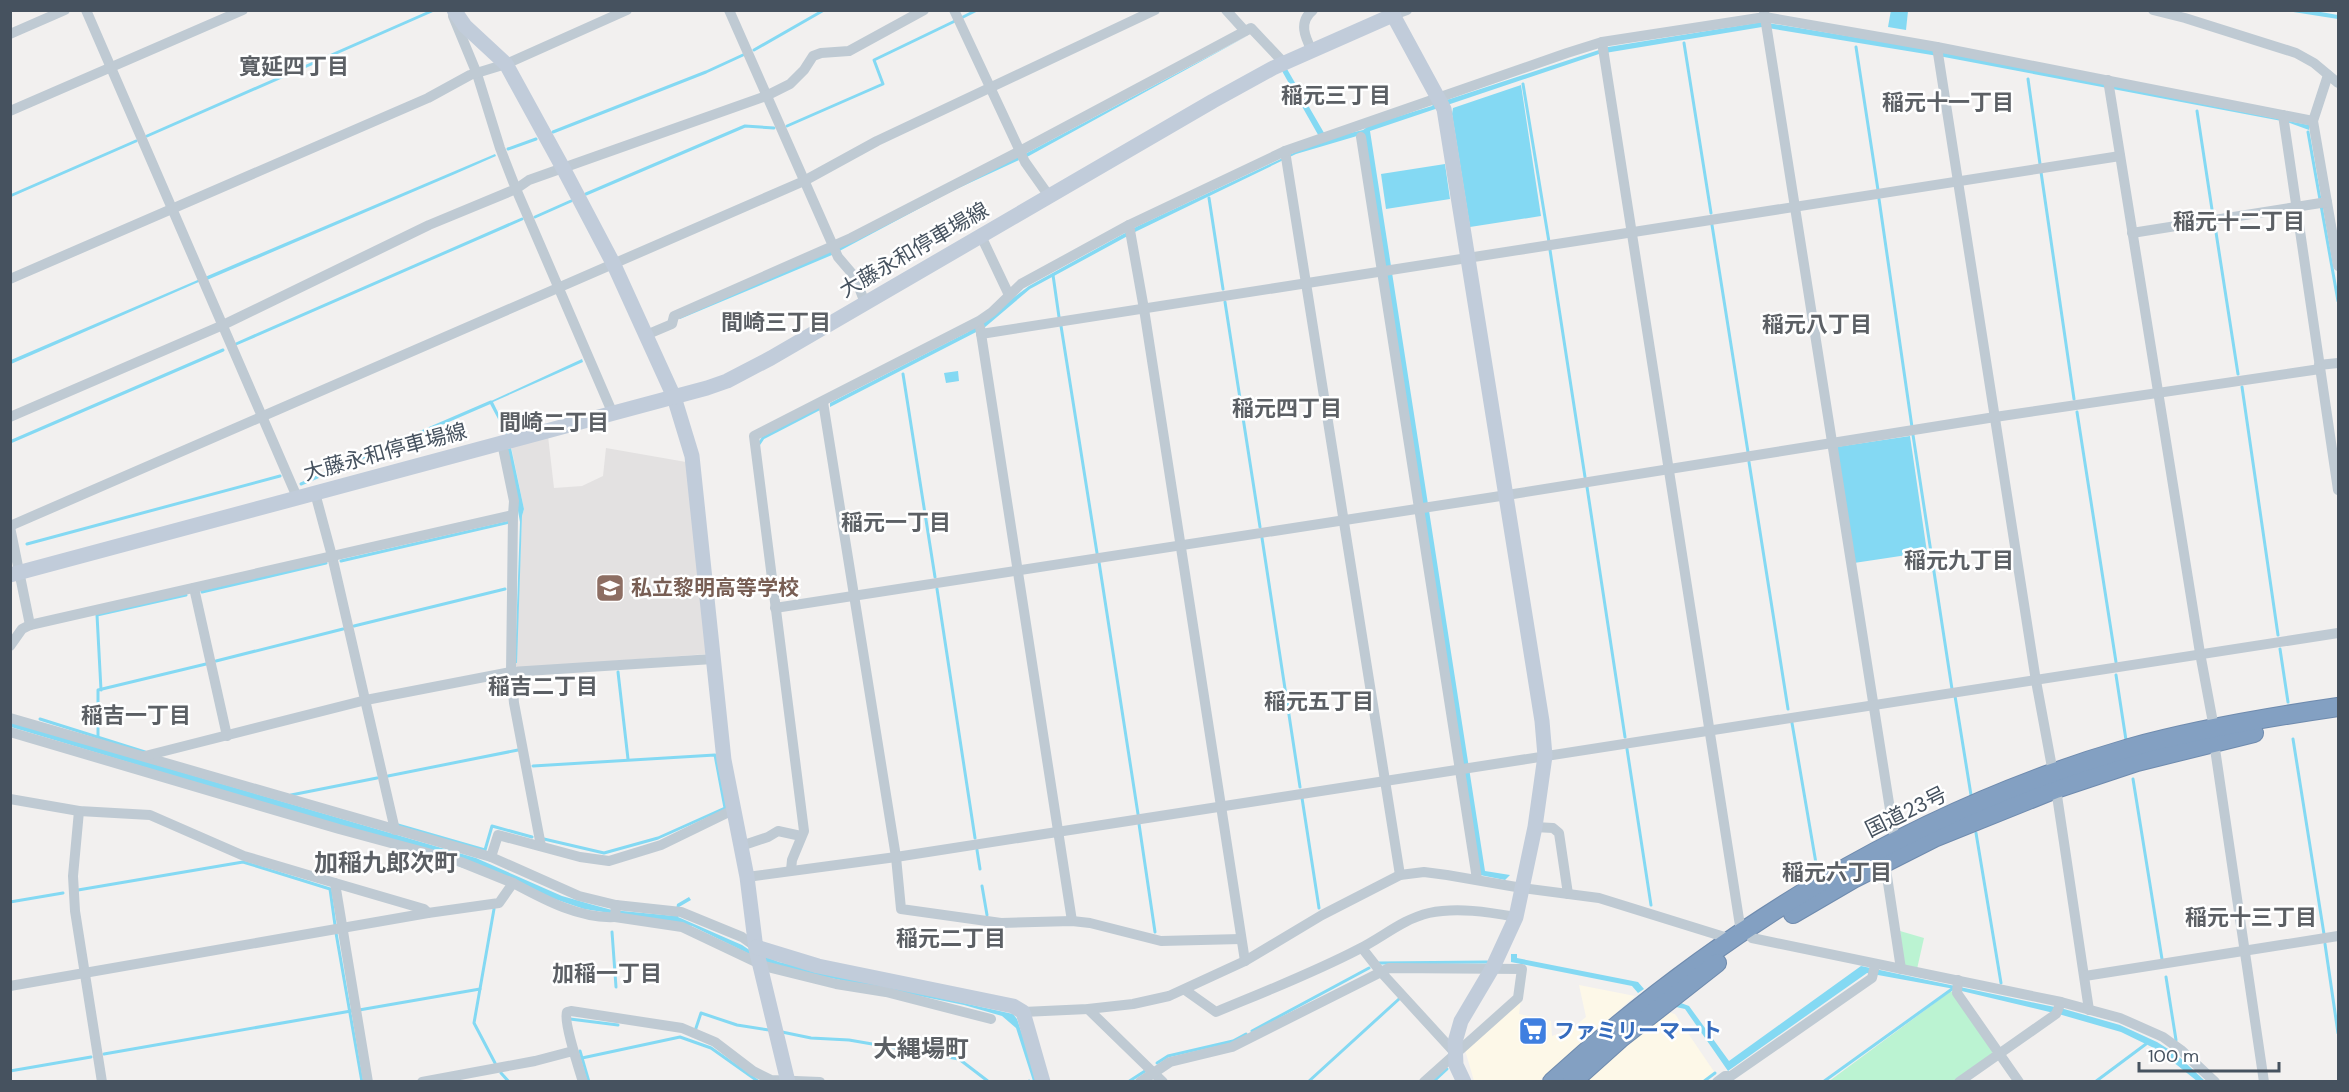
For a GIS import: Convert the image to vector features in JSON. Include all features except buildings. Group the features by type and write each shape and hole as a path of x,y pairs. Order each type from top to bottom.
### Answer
{"highway":[{"name":"国道23号","path":"1572,1082 1741,937 1934,838 2130,748 2214,735 2338,707"},
{"name":"国道23号","path":"2214,735 2261,731 2338,719"},
{"name":"国道23号","path":"1552,1082 1611,1029 1832,876 1895,840 1975,804 2054,782"}],"street":[{"path":"10,34 65,10"},
{"path":"86,10 297,497"},
{"path":"10,111 243,10"},
{"path":"453,10 465,26 506,64 614,264 674,397 692,456 724,760 747,877 758,958 787,1081"},
{"path":"453,10 516,189 613,414"},
{"path":"10,279 428,98 470,75 506,64 627,10"},
{"path":"729,10 834,249 855,277 865,303"},
{"path":"10,417 223,324 429,225 516,189 529,180 766,96 790,84 804,70 813,56 821,53 849,51 924,10"},
{"path":"954,10 1020,151 1049,196"},
{"path":"30,625 15,574 10,527 804,181 877,141 1155,10"},
{"path":"1226,10 1245,31"},
{"path":"1312,10 1304,21 1304,36 1312,51"},
{"path":"2152,10 2186,18 2296,53 2338,83"},
{"path":"1398,12 1441,102 1470,258 1508,495 1542,721 1545,756 1535,827 1515,917 1494,967 1461,1021 1455,1042 1456,1065 1464,1082"},
{"name":"大藤永和停車場線","path":"15,574 613,414 726,381 1213,101 1284,63 1398,12"},
{"path":"1072,921 980,328 992,312 1020,284 1327,135 1441,102 1603,48 1765,19 2283,119 2313,121"},
{"path":"1765,19 1895,840"},
{"path":"646,335 672,324 674,316 834,249 1251,28 1284,63"},
{"path":"1603,48 1741,937"},
{"path":"1938,51 2089,1010"},
{"path":"2328,75 2313,121 2323,203 2338,266"},
{"path":"2109,84 2214,735 2243,951 2264,1082"},
{"path":"2283,119 2338,490"},
{"path":"1361,137 1385,272 1464,769 1477,879"},
{"path":"1286,156 1400,875"},
{"path":"791,870 792,860 804,831 754,436 980,328 1144,309 2120,156"},
{"path":"2132,233 2323,203"},
{"path":"1130,230 1245,961"},
{"path":"981,236 1009,295"},
{"path":"775,608 1508,495 2338,363"},
{"path":"823,402 856,595 896,857 901,909 1001,923 1090,922 1161,941 1241,939"},
{"path":"502,443 514,501 511,672 514,704 541,846"},
{"path":"315,493 332,556 395,830"},
{"path":"10,646 22,629 30,625 332,556 513,519"},
{"path":"194,588 227,736"},
{"path":"747,877 896,857 2338,633"},
{"path":"145,756 366,700 511,672 712,659"},
{"path":"10,718 491,858 555,888 616,911 682,927 758,958 836,984 886,992 991,1018"},
{"path":"10,732 339,829 462,862 548,901 584,913 678,912 742,938 758,958 818,966 1013,1006 1023,1012 1088,1009 1133,1004 1169,996 1245,961 1322,915 1400,875 1424,872 1599,898 1741,937 2061,1002 2120,1018 2163,1036 2215,1082"},
{"path":"10,800 79,811 150,815 234,853 424,909 428,913"},
{"path":"491,858 498,835 580,857 609,861 661,845 735,809"},
{"path":"79,811 73,876 75,911 102,1082"},
{"path":"1535,827 1553,828 1558,833 1568,894"},
{"path":"741,846 768,837 778,831 801,836"},
{"path":"1885,863 1900,969"},
{"path":"335,883 368,1082"},
{"path":"10,986 428,913 499,903 513,884"},
{"path":"1185,990 1216,1012 1322,967 1362,948 1402,923 1432,912 1490,912 1515,917"},
{"path":"2085,976 2338,936"},
{"path":"1362,948 1455,1053"},
{"path":"1717,1082 1725,1076 1733,1079 1872,978 1875,965"},
{"path":"1140,1082 1170,1062 1232,1047 1389,968 1522,969 1518,998 1424,1082"},
{"path":"1958,980 1957,993 2019,1082"},
{"path":"1959,1082 2056,1014 2061,1002"},
{"path":"1088,1009 1163,1082"},
{"path":"583,1082 565,1016 571,1011 584,1011 682,1028 715,1042 753,1071 771,1080 820,1082"},
{"path":"1023,1012 1043,1082"},
{"path":"422,1082 535,1061 573,1051"}],"shaded area":[{"name":"私立黎明高等学校","path":"548,436 554,488 582,486 603,476 606,448 686,462 707,654 518,668 516,666 524,509 511,446"},
{"path":"1579,985 1635,996 1539,1081 1474,1081 1465,1050 1521,999 1519,1014 1551,1021 1552,1036 1571,1029 1586,1017"},
{"path":"1668,1012 1675,1014 1715,1073 1703,1081 1584,1082"}],"green space":[{"path":"1900,931 1924,938 1917,969 1904,966"},
{"path":"1951,991 1992,1051 1992,1056 1955,1081 1828,1082"}],"water":[{"path":"1891,10 1908,11 1906,30 1888,27"},
{"path":"2287,11 2315,11 2338,15 2338,19"},
{"path":"1762,22 1933,50 2309,125 2309,130 2287,122 1944,57 1762,27 1599,54 1370,131 1485,871 1510,875 1505,880 1480,875 1357,136 1296,154 1135,232 1030,289 984,328 830,407 830,403 968,332 1029,286 1136,227 1321,140 1282,71 1287,69 1327,138 1363,130 1370,125 1432,106 1435,102 1608,47"},
{"path":"1249,35 1027,157 1025,154"},
{"path":"1521,85 1541,216 1470,227 1452,114 1453,108"},
{"path":"495,154 496,156 455,174 207,280 205,277"},
{"path":"1018,156 1019,160 950,192 832,255 680,319 679,316"},
{"path":"1445,164 1450,199 1386,209 1381,174"},
{"path":"200,279 201,281 11,364 11,360"},
{"path":"582,359 583,362 493,402 508,433 506,434 489,402"},
{"path":"958,371 959,381 946,383 944,373"},
{"path":"1910,436 1927,552 1854,563 1836,447"},
{"path":"511,448 524,509 517,663 515,663 520,522 507,449"},
{"path":"10,722 476,858 562,896 612,910 675,916 677,904 689,897 691,900 679,907 678,917 779,962 1013,1014 1017,1019 1038,1081 1033,1081 1016,1028 1002,1016 964,1005 776,967 692,926 584,909 337,825 11,727"},
{"path":"1511,954 1517,954 1517,958 1638,982 1644,989 1638,993 1632,986 1511,962"},
{"path":"1861,966 2064,1009 2120,1025 2157,1042 2176,1054 2205,1081 2197,1081 2158,1050 2121,1032 2062,1015 1949,988 1867,973 1728,1071 1685,1009 1676,1007 1681,1003 1689,1006 1729,1061"}],"waterway":[{"path":"147,136 434,10"},
{"path":"754,50 824,10"},
{"path":"961,18 977,10"},
{"path":"787,126 883,84 874,60 955,21"},
{"path":"1684,43 1711,213"},
{"path":"1856,47 1878,190"},
{"path":"553,132 706,72 743,55"},
{"path":"2028,79 2040,164"},
{"path":"1523,84 1549,242"},
{"path":"2197,111 2213,216"},
{"path":"586,194 745,126 774,128"},
{"path":"2308,132 2338,301"},
{"path":"508,149 536,139"},
{"path":"10,196 136,141"},
{"path":"2041,172 2074,399"},
{"path":"1209,198 1223,289"},
{"path":"1879,199 1912,427"},
{"path":"535,217 571,201"},
{"path":"236,344 522,219"},
{"path":"1712,225 1748,452"},
{"path":"2215,226 2238,374"},
{"path":"1550,250 1585,477"},
{"path":"1053,275 1059,317"},
{"path":"1225,302 1260,527"},
{"path":"1061,326 1097,553"},
{"path":"10,442 223,350"},
{"path":"903,374 935,577"},
{"path":"2242,387 2278,635"},
{"path":"301,484 491,402"},
{"path":"759,444 763,438 819,409"},
{"path":"2077,412 2116,662"},
{"path":"1913,435 1952,689"},
{"path":"1749,462 1788,709"},
{"path":"27,544 280,476"},
{"path":"1587,487 1625,737"},
{"path":"341,561 510,522"},
{"path":"1262,538 1300,787"},
{"path":"1099,562 1138,814"},
{"path":"202,592 326,563"},
{"path":"354,626 505,589"},
{"path":"937,589 975,838"},
{"path":"101,690 97,615 186,595"},
{"path":"216,661 343,629"},
{"path":"2280,649 2288,702"},
{"path":"98,736 98,690 206,664"},
{"path":"618,672 628,759"},
{"path":"2116,675 2126,740"},
{"path":"1955,696 1971,795"},
{"path":"40,719 145,752"},
{"path":"1792,723 1817,869"},
{"path":"2293,739 2324,934"},
{"path":"1627,749 1651,905"},
{"path":"388,776 518,750"},
{"path":"533,766 715,755 725,808 658,838 604,853 544,839"},
{"path":"291,795 377,778"},
{"path":"2133,779 2162,959"},
{"path":"1302,798 1319,908"},
{"path":"1139,824 1155,932"},
{"path":"398,825 485,850 492,826 532,837"},
{"path":"1976,833 2001,983"},
{"path":"977,850 980,869"},
{"path":"78,890 243,862 330,889 335,925"},
{"path":"982,886 987,915"},
{"path":"10,902 63,893"},
{"path":"494,909 474,1023 495,1063"},
{"path":"612,932 616,987"},
{"path":"336,933 362,1082"},
{"path":"2325,944 2338,1033"},
{"path":"1379,963 1487,962"},
{"path":"1252,1031 1369,968"},
{"path":"2166,977 2176,1040"},
{"path":"359,1010 480,989"},
{"path":"1823,1082 1952,989"},
{"path":"1308,1082 1399,999"},
{"path":"104,1054 351,1011"},
{"path":"695,1031 701,1013 737,1025 769,1030"},
{"path":"570,1019 618,1025"},
{"path":"782,1032 811,1038 849,1040 959,1059 989,1082"},
{"path":"1157,1063 1168,1056 1233,1041 1246,1034"},
{"path":"582,1058 680,1037 711,1048 759,1082"},
{"path":"2095,1082 2146,1044"},
{"path":"580,1051 589,1082"},
{"path":"10,1071 91,1057"},
{"path":"1433,1082 1447,1069"},
{"path":"1128,1082 1145,1071"},
{"path":"501,1073 509,1082"},
{"path":"1703,1082 1715,1073"}],"place":[{"name":"私立黎明高等学校","path":"610,588"},
{"name":"ファミリーマート","path":"1533,1031"}],"district":[{"name":"寛延四丁目","path":"294,66"},
{"name":"稲元三丁目","path":"1336,95"},
{"name":"稲元十一丁目","path":"1948,102"},
{"name":"稲元十二丁目","path":"2239,221"},
{"name":"間崎三丁目","path":"776,322"},
{"name":"稲元八丁目","path":"1817,324"},
{"name":"稲元四丁目","path":"1287,408"},
{"name":"間崎二丁目","path":"554,422"},
{"name":"稲元一丁目","path":"896,522"},
{"name":"稲元九丁目","path":"1959,560"},
{"name":"稲吉二丁目","path":"543,686"},
{"name":"稲元五丁目","path":"1319,701"},
{"name":"稲吉一丁目","path":"136,715"},
{"name":"加稲九郎次町","path":"386,862"},
{"name":"稲元六丁目","path":"1837,872"},
{"name":"稲元十三丁目","path":"2251,917"},
{"name":"稲元二丁目","path":"951,938"},
{"name":"加稲一丁目","path":"607,973"},
{"name":"大縄場町","path":"921,1048"}]}
